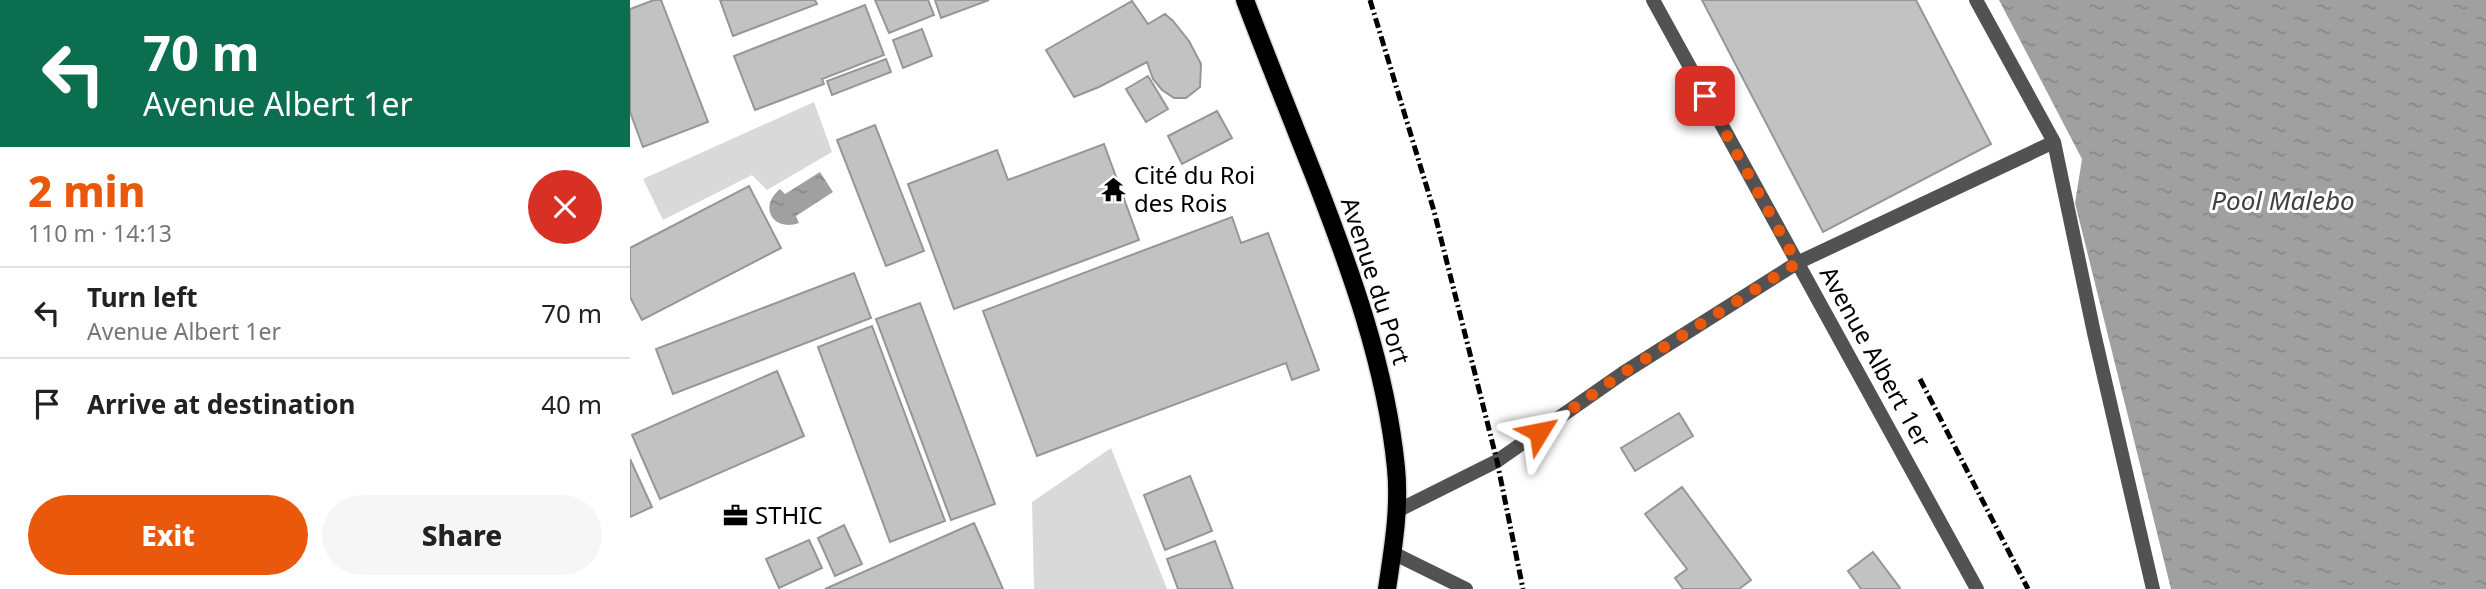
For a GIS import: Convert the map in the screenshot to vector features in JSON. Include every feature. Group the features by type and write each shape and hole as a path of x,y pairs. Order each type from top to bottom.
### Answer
{"main road":[{"name":"Avenue du Port","path":"1245,0 1338,237 1367,326 1387,403 1396,469 1397,511 1387,589"}],"street":[{"name":"Avenue Albert 1er","path":"1653,0 1977,589"},
{"path":"1976,0 2054,142 2094,333 2153,589"},
{"path":"1397,511 1497,461 1623,373 1797,263 2054,142"},
{"path":"1393,553 1466,589"}],"shaded area":[{"path":"814,102 832,152 767,190 752,175 663,220 643,179"},
{"path":"1111,448 1167,589 1034,589 1032,502"}],"water":[{"name":"Pool Malebo","path":"1999,0 2486,0 2486,589 2171,589 2075,203 2082,159"},
{"path":"820,172 833,192 796,216 799,223 782,224 771,216 770,203 780,189 785,194"}],"building":[{"path":"661,0 708,122 643,147 630,112 630,9"},
{"path":"720,0 815,0 817,4 733,36"},
{"path":"875,0 928,0 934,15 889,33"},
{"path":"935,0 989,0 941,18"},
{"path":"1702,0 1916,0 1991,144 1823,232"},
{"path":"1132,1 1148,24 1165,14 1189,41 1201,64 1200,87 1186,98 1174,98 1162,90 1153,79 1147,62 1074,97 1046,50"},
{"path":"865,5 884,55 822,79 824,84 755,110 734,56"},
{"path":"922,29 932,56 903,68 893,40"},
{"path":"886,59 891,72 832,95 827,81"},
{"path":"1148,76 1168,109 1146,122 1126,89"},
{"path":"1217,111 1232,138 1182,164 1168,136"},
{"path":"875,125 924,251 886,266 837,140"},
{"path":"1104,144 1139,240 954,309 908,184 997,150 1008,180"},
{"path":"749,186 781,248 642,320 630,297 630,248"},
{"path":"1232,217 1241,243 1268,233 1319,370 1292,380 1286,363 1037,456 983,311"},
{"path":"854,273 871,318 673,394 656,349"},
{"path":"920,303 995,504 951,520 876,319"},
{"path":"872,326 945,521 890,542 818,347"},
{"path":"777,371 804,436 660,499 632,435"},
{"path":"1679,413 1693,436 1635,471 1621,448"},
{"path":"630,459 652,507 630,517"},
{"path":"1190,476 1212,531 1165,550 1144,495"},
{"path":"1682,487 1751,580 1739,589 1683,589 1675,578 1687,569 1645,514"},
{"path":"974,523 1003,589 825,589"},
{"path":"844,525 862,564 835,576 818,538"},
{"path":"809,540 822,568 779,588 766,559"},
{"path":"1215,541 1233,589 1178,589 1167,559"},
{"path":"1873,552 1899,589 1861,589 1848,571"}],"railway":[{"path":"1370,0 1434,211 1497,461 1523,589"},
{"path":"1920,379 2028,589"}],"place":[{"name":"Cité du Roi des Rois","path":"1114,190"},
{"name":"STHIC","path":"735,516"}],"route":[{"path":"1539,432 1623,373 1797,263 1705,96"}]}
